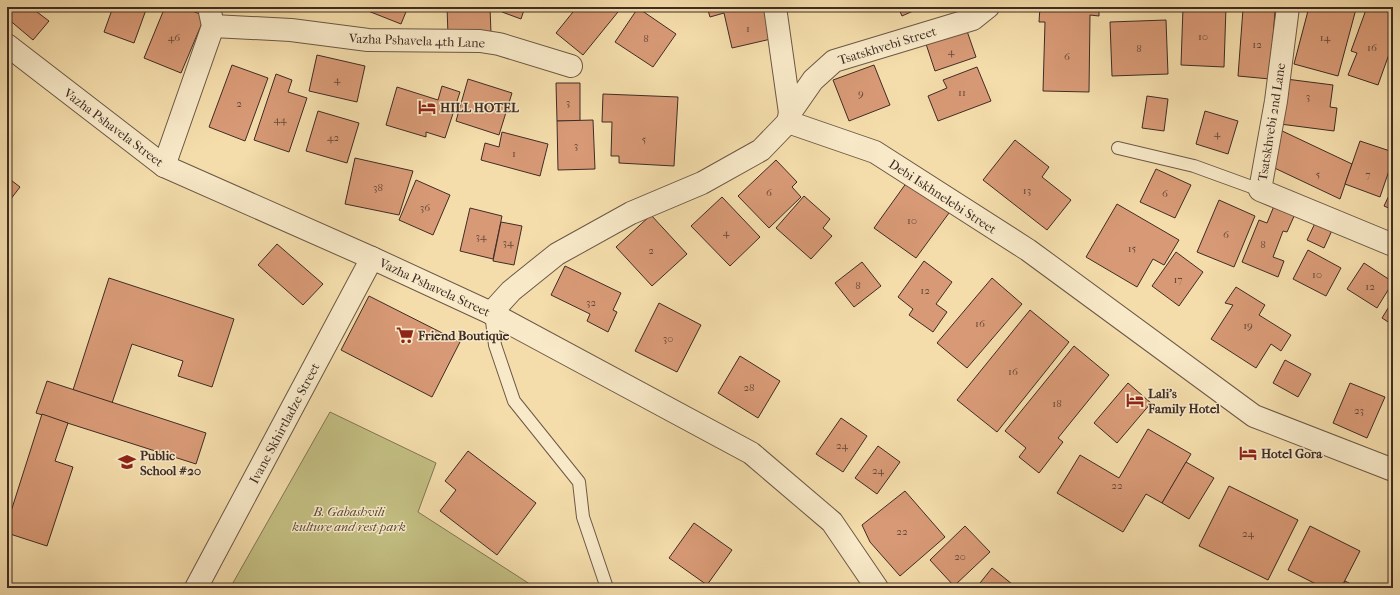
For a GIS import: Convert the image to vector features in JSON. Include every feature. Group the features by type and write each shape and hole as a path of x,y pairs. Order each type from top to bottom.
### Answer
{"street":[{"path":"491,313 511,291 557,254 631,213 702,183 761,150 789,117 774,7"},
{"name":"Tsatskhvebi Street","path":"789,117 813,80 834,62 973,19 988,7"},
{"name":"Tsatskhvebi 2nd Lane","path":"1288,7 1276,101 1260,190 1393,245"},
{"name":"Vazha Pshavela 4th Lane","path":"164,166 211,16 291,30 368,40 480,41 499,44 571,66"},
{"name":"Vazha Pshavela Street","path":"7,44 164,166 372,258 491,313 751,452 832,522 877,588"},
{"name":"Debi Iskhnelebi Street","path":"789,117 875,152 1028,250 1254,416 1393,470"},
{"name":"Ivane Skhirtladze Street","path":"196,588 372,258"}],"lane":[{"path":"1118,148 1194,166 1260,190"},
{"path":"491,313 495,345 514,401 579,482 584,518 607,588"}],"green space":[{"name":"B. Gabashvili kulture and rest park","path":"330,412 436,463 418,512 536,588 230,588"}],"building":[{"path":"7,7 41,7 37,12 49,21 33,40 7,18"},
{"path":"113,7 147,7 134,43 104,32"},
{"path":"165,7 182,7 205,16 181,73 144,58"},
{"path":"358,7 408,7 401,24"},
{"path":"447,7 490,7 491,34 448,35"},
{"path":"504,7 525,7 521,19 502,12"},
{"path":"577,7 622,7 583,55 556,33"},
{"path":"707,7 763,7 771,39 732,48 724,13 710,17"},
{"path":"898,7 922,7 902,16"},
{"path":"1040,7 1099,7 1099,16 1090,15 1089,92 1043,91 1045,22 1039,22"},
{"path":"1183,7 1226,7 1224,67 1181,65"},
{"path":"1309,7 1349,7 1356,9 1338,76 1294,64"},
{"path":"1367,7 1393,7 1393,43 1378,85 1348,75 1357,53 1351,51"},
{"path":"638,8 676,34 653,67 615,42"},
{"path":"1243,9 1275,11 1270,79 1238,76"},
{"path":"1166,20 1168,74 1112,76 1110,22"},
{"path":"967,31 976,57 935,71 926,44"},
{"path":"317,55 365,66 357,102 309,91"},
{"path":"232,65 268,78 245,141 209,127"},
{"path":"874,65 890,105 849,121 833,80"},
{"path":"977,67 991,101 938,121 928,96 947,88 943,80"},
{"path":"276,74 292,80 288,92 307,98 289,152 254,140"},
{"path":"468,79 512,93 499,135 456,121"},
{"path":"1286,79 1333,85 1330,107 1337,108 1334,131 1280,124"},
{"path":"556,83 580,83 580,121 557,121"},
{"path":"442,86 460,92 445,138 426,132 426,137 386,125 397,87 438,100"},
{"path":"603,94 678,97 674,166 619,163 619,156 611,156 612,122 602,122"},
{"path":"1147,96 1168,99 1164,131 1142,128"},
{"path":"318,111 359,123 347,163 306,151"},
{"path":"1205,111 1238,121 1228,154 1196,144"},
{"path":"593,120 595,169 558,170 557,121"},
{"path":"1278,129 1352,164 1340,199 1266,164"},
{"path":"502,132 548,144 540,176 481,160 485,143 499,147"},
{"path":"1015,140 1049,167 1042,177 1071,200 1047,230 983,180"},
{"path":"1360,141 1393,152 1393,159 1380,197 1345,184"},
{"path":"355,158 413,171 399,215 345,204"},
{"path":"776,160 797,182 792,187 801,197 769,228 738,196"},
{"path":"1156,169 1191,185 1175,218 1140,202"},
{"path":"7,177 20,187 7,204"},
{"path":"416,180 450,195 433,235 399,220"},
{"path":"907,182 949,213 916,258 874,228"},
{"path":"1393,187 1393,210 1384,206"},
{"path":"804,196 830,219 823,228 832,236 811,259 776,228"},
{"path":"722,197 760,237 730,266 691,226"},
{"path":"1219,200 1255,216 1234,267 1197,252"},
{"path":"1117,204 1179,240 1164,265 1153,259 1137,287 1086,257"},
{"path":"1274,206 1295,214 1287,232 1283,231 1273,257 1284,261 1278,277 1242,262 1259,220 1267,223"},
{"path":"470,208 502,216 493,259 460,251"},
{"path":"651,215 687,254 652,286 616,247"},
{"path":"1317,219 1334,226 1324,248 1307,240"},
{"path":"501,222 522,226 514,265 493,261"},
{"path":"277,244 323,284 303,305 258,265"},
{"path":"1308,250 1341,268 1326,296 1293,279"},
{"path":"1176,252 1203,272 1179,306 1152,286"},
{"path":"924,261 952,282 936,304 947,312 933,332 909,315 913,309 898,297"},
{"path":"862,262 881,286 854,307 835,283"},
{"path":"1364,263 1393,282 1377,308 1347,289"},
{"path":"565,266 621,293 613,310 617,312 608,332 587,321 590,314 551,295"},
{"path":"109,278 234,319 212,387 178,376 183,361 132,344 112,403 73,390"},
{"path":"992,278 1022,304 967,368 937,343"},
{"path":"1236,287 1265,305 1259,315 1291,335 1281,351 1271,344 1256,368 1211,339 1233,305 1225,303"},
{"path":"369,296 460,342 432,397 341,350"},
{"path":"1393,300 1393,325 1382,318"},
{"path":"659,303 701,325 677,372 635,351"},
{"path":"1030,310 1069,342 997,432 957,400"},
{"path":"1074,346 1109,375 1058,438 1063,442 1039,473 1019,457 1026,448 1005,431"},
{"path":"740,356 780,381 758,418 718,393"},
{"path":"1285,360 1311,374 1298,397 1273,383"},
{"path":"47,381 206,433 196,464 36,413"},
{"path":"1128,383 1151,403 1117,443 1094,423"},
{"path":"1350,383 1385,397 1367,438 1333,423"},
{"path":"42,414 68,423 55,461 73,467 47,546 7,533 7,524"},
{"path":"841,418 867,436 843,472 816,454"},
{"path":"1148,429 1191,454 1162,503 1146,494 1123,532 1057,493 1080,455 1119,478"},
{"path":"878,446 900,462 877,494 855,478"},
{"path":"468,451 536,503 497,555 440,511 456,490 445,481"},
{"path":"1186,462 1214,478 1189,519 1162,503"},
{"path":"1229,486 1298,520 1268,580 1199,546"},
{"path":"905,491 945,537 900,576 870,542 862,525"},
{"path":"694,523 732,550 707,585 669,558"},
{"path":"965,526 990,552 954,586 930,560"},
{"path":"1310,526 1360,551 1341,588 1324,588 1288,570"},
{"path":"992,568 1017,588 976,588"},
{"path":"1345,581 1359,588 1341,588"}],"place":[{"name":"HILL HOTEL","path":"427,107"},
{"name":"Friend Boutique","path":"405,335"},
{"name":"Lali's Family Hotel","path":"1135,400"},
{"name":"Hotel Gora","path":"1248,453"},
{"name":"Public School #20","path":"127,462"}]}
